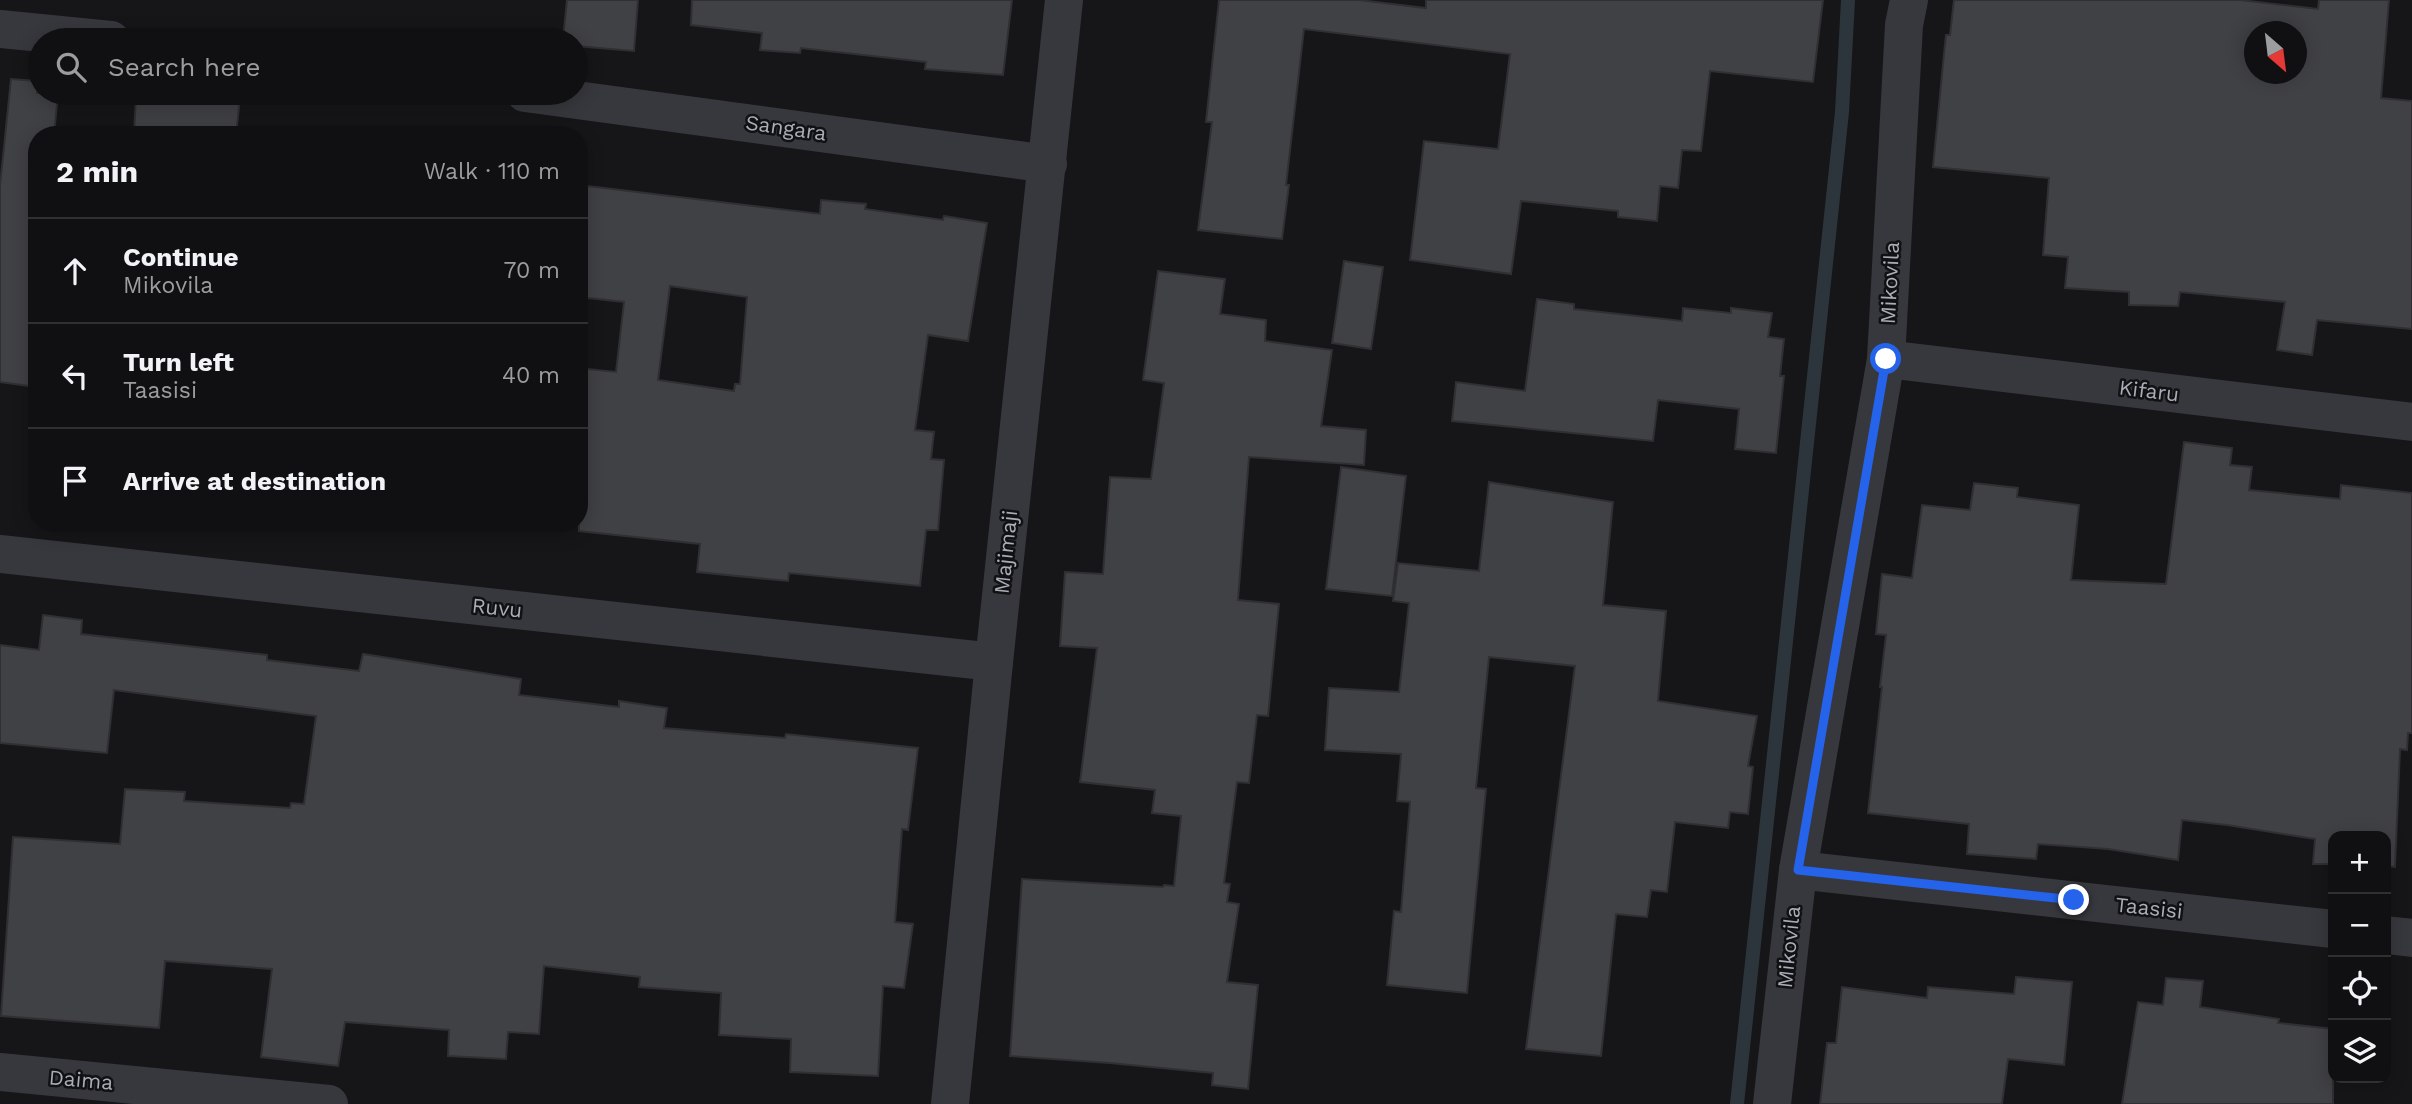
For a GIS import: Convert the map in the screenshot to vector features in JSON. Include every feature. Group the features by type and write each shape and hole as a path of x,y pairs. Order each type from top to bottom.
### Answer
{"street":[{"name":"Majimaji","path":"950,1104 1064,0"},
{"name":"Mikovila","path":"1772,1104 1798,870 1886,359 1904,25 1909,0"},
{"path":"0,29 28,32"},
{"name":"Sangara","path":"588,102 1048,164"},
{"name":"Kifaru","path":"1886,359 2412,422"},
{"name":"Ruvu","path":"0,554 994,662"},
{"name":"Taasisi","path":"1798,870 2328,928"},
{"path":"2391,936 2412,938"},
{"name":"Daima","path":"0,1072 329,1104"}],"building":[{"path":"567,0 638,0 634,51 588,47 588,28 564,28"},
{"path":"692,0 1012,0 1003,75 925,69 926,62 801,48 800,53 760,50 762,33 691,25"},
{"path":"1219,0 1359,0 1426,8 1426,0 1823,0 1813,82 1710,71 1701,151 1682,150 1678,188 1660,186 1657,221 1618,217 1618,211 1521,201 1511,274 1410,260 1424,141 1498,149 1510,54 1304,29 1282,239 1198,230 1212,122 1206,122"},
{"path":"1954,0 2240,0 2318,9 2319,0 2389,0 2381,98 2412,101 2412,329 2317,320 2312,355 2277,350 2285,302 2180,292 2178,306 2129,305 2129,292 2065,288 2068,257 2043,255 2049,178 1933,167 1946,35 1950,35"},
{"path":"11,79 28,80 28,105 57,105 55,126 28,126 28,386 0,382 0,186"},
{"path":"136,105 239,105 237,126 134,126"},
{"path":"588,186 820,214 821,200 866,204 865,209 987,223 968,341 928,335 915,430 934,432 931,459 944,460 938,530 926,530 920,586 789,573 788,581 697,572 700,544 588,532 588,369 616,372 624,302 588,298","holes":["670,286 747,297 740,384 735,384 734,391 658,380"]},
{"path":"1344,261 1383,267 1371,349 1332,343"},
{"path":"1158,271 1225,279 1220,314 1266,320 1265,341 1332,350 1321,426 1366,430 1364,465 1249,457 1238,600 1279,604 1268,716 1257,715 1249,783 1237,782 1224,883 1230,884 1227,902 1239,904 1227,982 1258,985 1248,1089 1212,1085 1213,1073 1010,1056 1022,879 1174,886 1181,816 1152,813 1155,790 1080,782 1097,648 1060,646 1065,572 1103,574 1110,477 1151,479 1164,383 1143,380"},
{"path":"1537,299 1574,304 1574,309 1682,321 1683,308 1731,313 1731,308 1772,313 1768,337 1784,339 1780,376 1784,376 1776,453 1735,449 1739,409 1658,400 1653,441 1452,421 1456,382 1525,391"},
{"path":"2184,442 2232,448 2230,465 2252,467 2249,490 2340,499 2341,485 2412,493 2412,733 2408,733 2407,750 2400,749 2395,867 2391,867 2391,831 2328,831 2328,864 2313,864 2315,839 2182,820 2178,860 2108,849 2038,844 2036,859 1967,854 1969,824 1868,813 1886,635 1876,634 1882,574 1912,578 1922,505 1970,510 1974,483 2018,488 2017,497 2079,505 2071,580 2166,584"},
{"path":"1341,467 1406,476 1392,596 1326,589"},
{"path":"1489,482 1613,502 1603,605 1666,611 1658,701 1757,716 1748,766 1753,767 1748,814 1730,812 1728,828 1675,822 1667,892 1651,890 1647,917 1616,914 1601,1056 1526,1049 1575,666 1489,657 1476,788 1486,789 1467,993 1387,985 1394,911 1401,912 1410,802 1397,801 1401,754 1325,750 1329,688 1399,692 1409,603 1393,601 1398,563 1479,571"},
{"path":"43,615 82,620 81,634 267,655 267,660 359,671 363,654 521,679 519,695 619,707 619,701 667,708 664,728 785,738 786,734 918,748 908,830 902,829 895,922 913,924 904,988 883,986 878,1076 790,1072 791,1039 719,1035 721,993 639,987 640,977 544,966 539,1034 508,1032 506,1059 448,1056 449,1030 345,1022 338,1066 261,1057 272,969 165,961 159,1028 1,1016 13,837 120,844 125,789 185,792 184,801 290,808 291,803 304,804 316,716 114,690 107,753 0,743 0,645 39,650"},
{"path":"2016,977 2072,982 2064,1065 2008,1059 2002,1104 1820,1104 1827,1043 1836,1043 1842,987 1927,998 1928,987 2014,994"},
{"path":"2166,978 2203,981 2200,1007 2279,1019 2278,1023 2328,1028 2328,1083 2333,1083 2333,1104 2122,1104 2138,1002 2163,1005"}],"waterway":[{"path":"1737,1104 1842,112 1848,0"}],"route":[{"path":"1886,359 1798,870 2074,900"}]}
